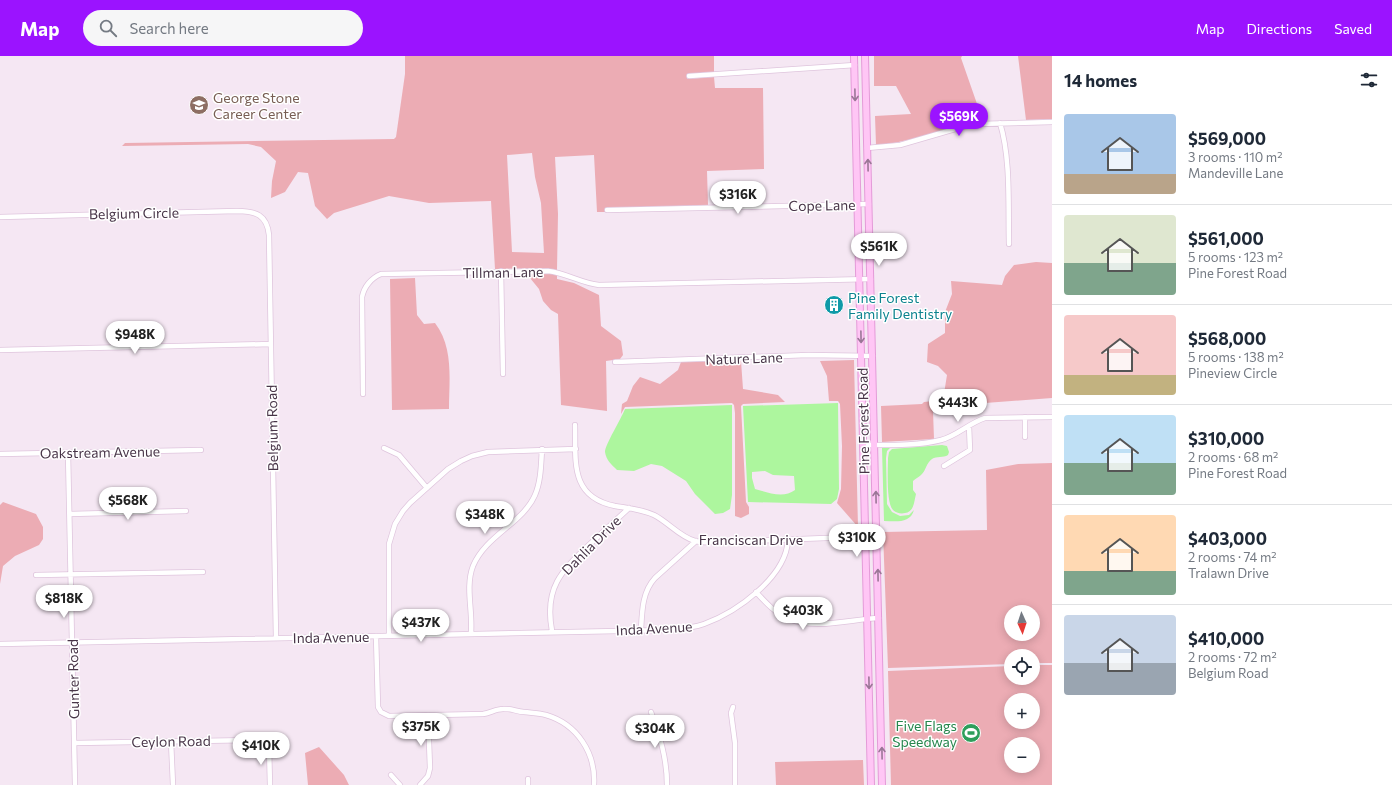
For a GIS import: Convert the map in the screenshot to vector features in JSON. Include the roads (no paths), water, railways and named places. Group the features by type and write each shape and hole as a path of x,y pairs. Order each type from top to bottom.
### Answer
{"main road":[{"name":"Pine Forest Road","path":"854,56 872,785"},
{"name":"Pine Forest Road","path":"865,56 882,785"},
{"path":"868,644 879,644"},
{"path":"870,739 881,738"}],"street":[{"path":"689,76 855,65"},
{"path":"868,148 900,145 970,126 1000,123 1052,122"},
{"path":"1000,123 1003,132 1007,164 1009,244"},
{"name":"Cope Lane","path":"607,210 869,204"},
{"name":"Belgium Circle","path":"0,217 237,211 260,215 265,220"},
{"name":"Belgium Road","path":"265,220 269,235 276,638"},
{"path":"500,271 503,374"},
{"name":"Tillman Lane","path":"364,394 362,297 368,283 376,276 381,274 552,271 580,281 599,285 871,279"},
{"path":"0,350 271,344"},
{"name":"Nature Lane","path":"615,362 808,355 873,356"},
{"path":"1025,417 1025,437"},
{"path":"863,446 923,443 941,440 978,420 985,418 1052,417"},
{"name":"Franciscan Drive","path":"575,425 576,470 581,484 593,497 606,503 641,510 654,515 690,539 696,541 720,542 877,536"},
{"path":"944,466 970,450 969,426"},
{"path":"384,448 399,455 427,488"},
{"path":"471,633 472,617 470,592 472,567 481,551 522,512 534,498 539,486 542,449"},
{"path":"389,636 388,558 391,534 403,511 448,469 472,456 488,452 576,449"},
{"name":"Oakstream Avenue","path":"0,454 201,450"},
{"name":"Gunter Road","path":"68,453 75,785"},
{"name":"Dahlia Drive","path":"552,631 550,615 551,601 555,586 562,572 629,508"},
{"path":"70,514 186,511"},
{"name":"Inda Avenue","path":"0,644 676,629 705,624 730,612 756,592 770,579 779,567 788,549 788,540"},
{"path":"641,630 645,597 649,584 696,541"},
{"path":"36,575 203,572"},
{"path":"756,592 782,616 797,622 824,623 878,618"},
{"path":"376,636 379,710 384,714 389,716 483,714 507,708 551,717 569,727 586,747 592,763 594,785"},
{"path":"733,707 731,713 735,743 735,785"},
{"path":"651,712 662,747 666,768 667,785"},
{"path":"420,785 428,776 430,768 428,715"},
{"name":"Ceylon Road","path":"75,743 255,739 267,743 269,749 270,785"},
{"path":"171,741 173,785"},
{"path":"391,775 400,785"},
{"path":"528,779 528,785"}],"place":[{"name":"George Stone Career Center","path":"199,105"},
{"name":"Pine Forest Family Dentistry","path":"834,305"},
{"name":"Five Flags Speedway","path":"971,733"}]}
